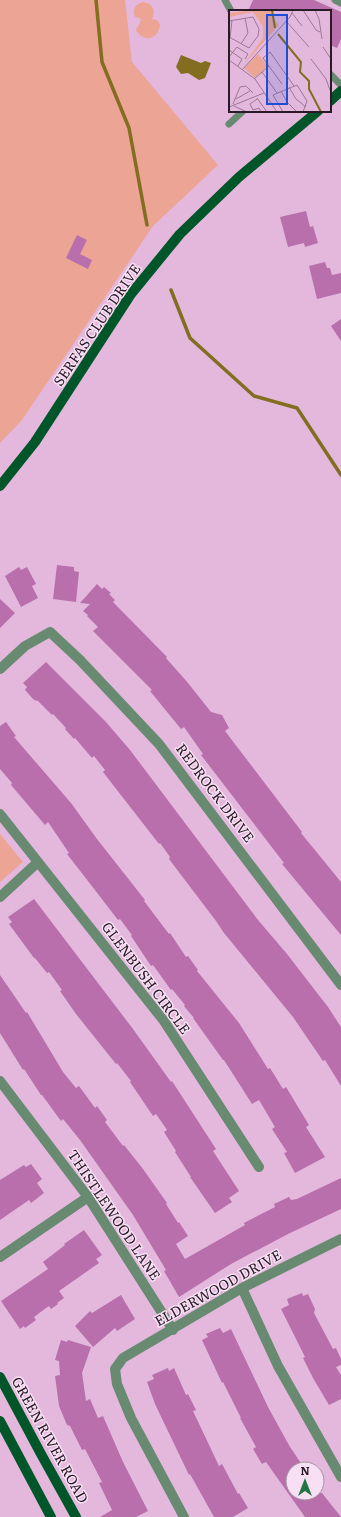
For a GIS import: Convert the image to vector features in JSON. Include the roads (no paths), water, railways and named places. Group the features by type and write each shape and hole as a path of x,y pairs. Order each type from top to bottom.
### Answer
{"main road":[{"name":"SERFAS CLUB DRIVE","path":"0,486 35,442 132,294 180,234 239,177 317,112"},
{"name":"GREEN RIVER ROAD","path":"0,1377 76,1517"},
{"path":"0,1421 51,1517"}],"street":[{"name":"REDROCK DRIVE","path":"0,669 25,646 50,632 80,660 159,744 341,985"},
{"name":"GLENBUSH CIRCLE","path":"0,814 164,1021 259,1167"},
{"path":"0,897 38,862"},
{"name":"THISTLEWOOD LANE","path":"0,1081 88,1197 173,1330"},
{"path":"0,1257 88,1197"},
{"name":"ELDERWOOD DRIVE","path":"184,1517 131,1418 117,1384 115,1369 123,1358 173,1330 242,1288 341,1239"},
{"path":"242,1288 278,1366 341,1477"}],"lane":[{"path":"225,0 230,10"},
{"path":"335,0 341,3"},
{"path":"331,75 341,85"},
{"path":"229,124 241,112"}],"waterway":[{"path":"96,0 102,62 129,128 147,225"},
{"path":"171,290 190,338 254,396 297,408 341,475"}]}
